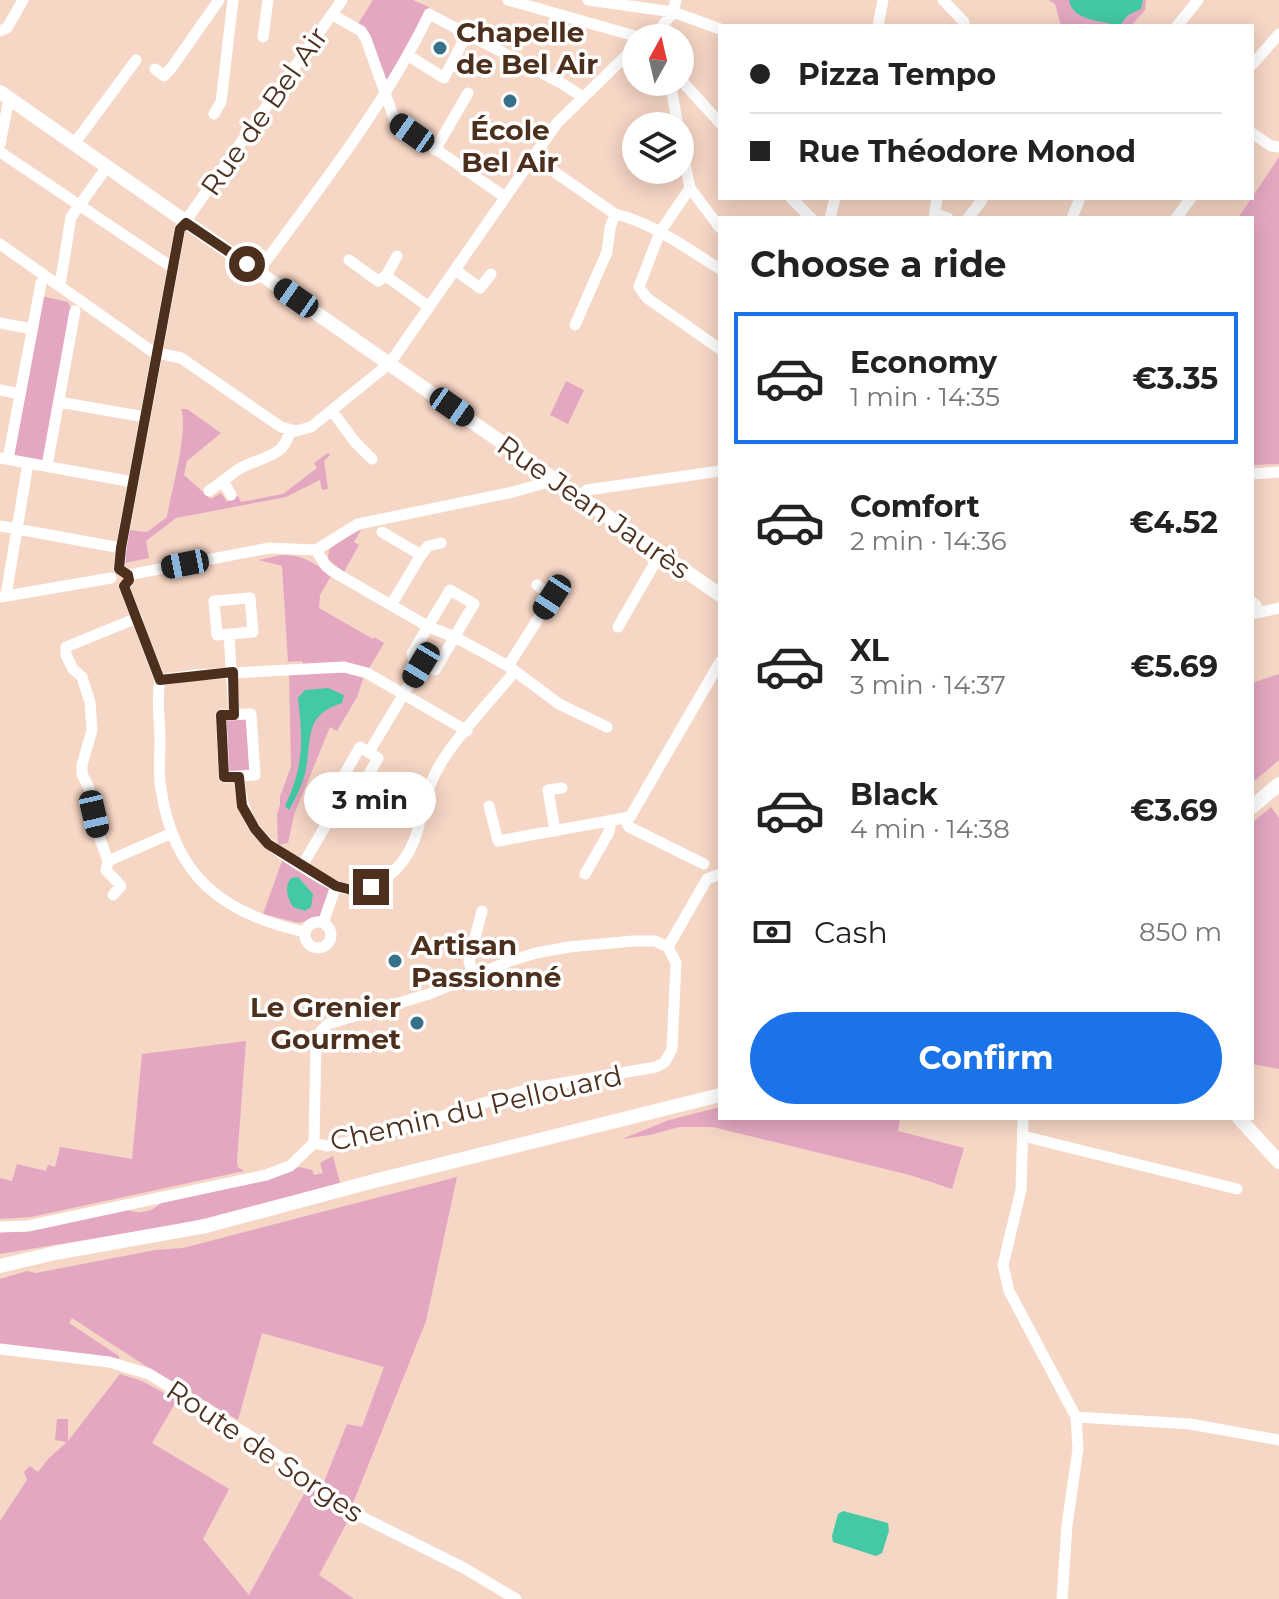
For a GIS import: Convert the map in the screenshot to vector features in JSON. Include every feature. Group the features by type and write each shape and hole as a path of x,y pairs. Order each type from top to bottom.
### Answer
{"main road":[{"name":"Rue Jean Jaurès","path":"5,95 718,594"},
{"path":"1254,792 1279,771"},
{"path":"1254,805 1279,784"},
{"path":"0,1266 206,1226 718,1095"},
{"path":"1241,1120 1279,1162"}],"street":[{"path":"0,31 7,28 23,0"},
{"path":"155,69 164,76 219,0"},
{"path":"214,114 221,102 233,0"},
{"path":"263,37 268,0"},
{"name":"Rue de Bel Air","path":"121,577 121,548 180,229 342,0"},
{"path":"508,0 547,5 622,31"},
{"path":"588,0 674,6 718,28"},
{"path":"878,24 883,0"},
{"path":"943,0 964,24"},
{"path":"1179,24 1198,0"},
{"path":"662,24 674,6"},
{"path":"258,272 385,94 409,56 429,14 583,97"},
{"path":"333,15 361,31 395,121 505,197"},
{"path":"409,56 444,78 467,34"},
{"path":"1254,63 1279,34"},
{"path":"0,244 157,354 181,358 290,430 311,427 390,363 557,123 622,59"},
{"path":"74,144 136,60"},
{"path":"435,150 468,93"},
{"path":"694,94 718,121"},
{"path":"0,144 5,95"},
{"path":"1254,134 1271,146 1279,147"},
{"path":"0,152 173,268"},
{"path":"533,157 615,214 629,217 660,232 718,268"},
{"path":"60,285 71,217 107,167"},
{"path":"689,184 718,225"},
{"path":"690,188 660,232 640,282 642,293 718,348"},
{"path":"793,200 809,216"},
{"path":"970,216 982,200"},
{"path":"575,325 607,252 615,214"},
{"path":"349,260 378,281 386,276 397,256"},
{"path":"455,270 480,288 491,274"},
{"path":"386,276 429,307"},
{"path":"41,283 20,394 4,458 133,482"},
{"path":"47,466 75,311"},
{"path":"0,323 32,329"},
{"path":"0,390 20,394"},
{"path":"59,402 145,417"},
{"path":"332,411 372,459"},
{"path":"209,491 242,467 262,462 287,443 290,430"},
{"path":"28,463 3,596 269,548 316,550 358,524 499,495 555,480"},
{"path":"578,496 587,490 718,471"},
{"path":"1254,474 1279,472"},
{"path":"223,481 231,495"},
{"path":"0,526 121,548"},
{"path":"382,532 421,555"},
{"path":"391,605 428,546 441,543"},
{"path":"316,550 332,571 429,627 455,637 512,669 559,704 607,727"},
{"path":"618,627 660,554"},
{"path":"121,577 160,680 160,786 172,833 195,875 223,901 247,916 305,932"},
{"path":"239,777 242,806 268,844 336,886 352,890 371,887 394,872 414,842 435,773 512,669 552,597 537,585"},
{"path":"450,590 474,604 455,637 435,670 413,658 412,653 450,590"},
{"path":"250,598 253,632 229,634 217,635 214,601 250,598"},
{"path":"1254,610 1279,608"},
{"path":"113,895 121,886 106,870 108,861 99,836 89,788 82,774 92,730 90,702 82,677 73,669 66,647 137,618"},
{"path":"229,634 234,715"},
{"path":"302,866 351,782 361,788 378,758 369,752 421,665"},
{"path":"489,806 498,841 625,819 635,812 718,666"},
{"path":"160,680 233,672 344,667 367,673 467,731"},
{"path":"251,714 255,775 224,777 221,715 234,715 251,714"},
{"path":"555,831 548,790 562,788"},
{"path":"625,819 629,827 704,864"},
{"path":"585,874 609,832 611,821"},
{"path":"108,861 172,833"},
{"path":"314,1143 316,1042 328,1024 429,994 523,957 569,947 651,941 668,947 707,879 717,875"},
{"path":"323,923 336,886"},
{"path":"473,975 469,961 482,911"},
{"path":"323,923 330,928 332,936 326,947 317,949 309,945 305,932 310,925 323,923"},
{"name":"Chemin du Pellouard","path":"0,1227 28,1226 266,1175 290,1166 314,1143 327,1146 397,1132 528,1089 656,1067 665,1062 672,1049 676,963 668,947"},
{"path":"1023,1120 1021,1190 1004,1252 1004,1275 1009,1291 1076,1417 1078,1449 1067,1525 1062,1599"},
{"path":"1023,1136 1237,1189"},
{"name":"Route de Sorges","path":"0,1349 109,1362 149,1374 255,1439 358,1515 464,1568 516,1599"},
{"path":"1076,1417 1190,1424 1279,1440"}],"shaded area":[{"path":"373,0 413,0 429,7 388,83 369,33 358,24"},
{"path":"1049,0 1146,0 1145,10 1133,24 1060,24 1055,4"},
{"path":"1069,0 1143,0 1141,9 1128,15 1121,24 1094,20 1080,15 1071,7"},
{"path":"1279,157 1279,464 1254,465 1254,216 1239,216 1250,200 1254,200 1254,194"},
{"path":"41,296 68,302 72,311 44,462 12,456"},
{"path":"566,381 584,390 568,424 550,415"},
{"path":"181,409 187,409 221,433 187,461 184,475 211,499 221,493 227,502 238,496 241,502 283,494 317,468 314,463 328,453 330,455 324,461 328,489 322,490 320,480 286,497 176,518 146,541 149,558 125,563 129,530 147,532 167,517 183,431"},
{"path":"361,530 354,542 359,545 344,572 328,559 329,550 348,534"},
{"path":"281,555 308,560 331,576 320,595 319,608 384,643 368,670 288,662 282,566 259,560"},
{"path":"346,672 364,676 357,697 337,731 330,727 294,815 288,843 278,845 280,796 291,767 289,673"},
{"path":"1279,674 1279,760 1254,781 1254,682"},
{"path":"328,688 344,695 342,703 322,713 313,726 304,775 289,810 285,806 296,778 300,753 298,698 305,690"},
{"path":"246,717 250,771 228,773 224,720"},
{"path":"1271,807 1279,818 1279,1069 1254,1064 1254,821"},
{"path":"283,858 330,886 322,915 299,923 263,914"},
{"path":"298,877 313,894 311,907 305,911 293,907 287,892 291,878"},
{"path":"246,1041 237,1161 238,1167 244,1171 31,1217 0,1219 0,1178 12,1181 17,1164 46,1171 48,1165 55,1167 60,1147 132,1159 142,1054"},
{"path":"718,1108 718,1120 900,1120 898,1131 964,1148 952,1189 910,1175 713,1127 679,1127 622,1139 669,1120"},
{"path":"333,1156 340,1183 187,1223 0,1254 0,1232 23,1232 128,1210 146,1211 162,1202 276,1176 300,1167 312,1170 314,1175 323,1173 320,1163"},
{"path":"457,1177 426,1321 353,1503 353,1511 319,1575 354,1599 0,1599 0,1521 27,1480 24,1472 30,1466 38,1472 67,1442 55,1440 57,1419 68,1419 68,1441 120,1374 142,1381 177,1400 152,1443 229,1489 203,1539 249,1595 309,1485 320,1492 347,1424 362,1427 384,1367 262,1333 238,1420 72,1318 69,1323 119,1356 119,1360 0,1344 0,1279 27,1271 36,1273 155,1250 183,1248"},
{"path":"843,1511 888,1523 889,1531 882,1553 876,1556 833,1542 838,1514"}],"place":[{"name":"Chapelle de Bel Air","path":"440,48"},
{"name":"École Bel Air","path":"510,101"},
{"name":"Artisan Passionné","path":"395,961"},
{"name":"Le Grenier Gourmet","path":"417,1023"}],"route":[{"path":"247,264 186,223 180,229 119,569 128,575 129,580 124,586 160,680 233,672 234,715 221,715 224,777 239,777 242,806 260,837 276,851 336,886 352,890 371,887"}]}
